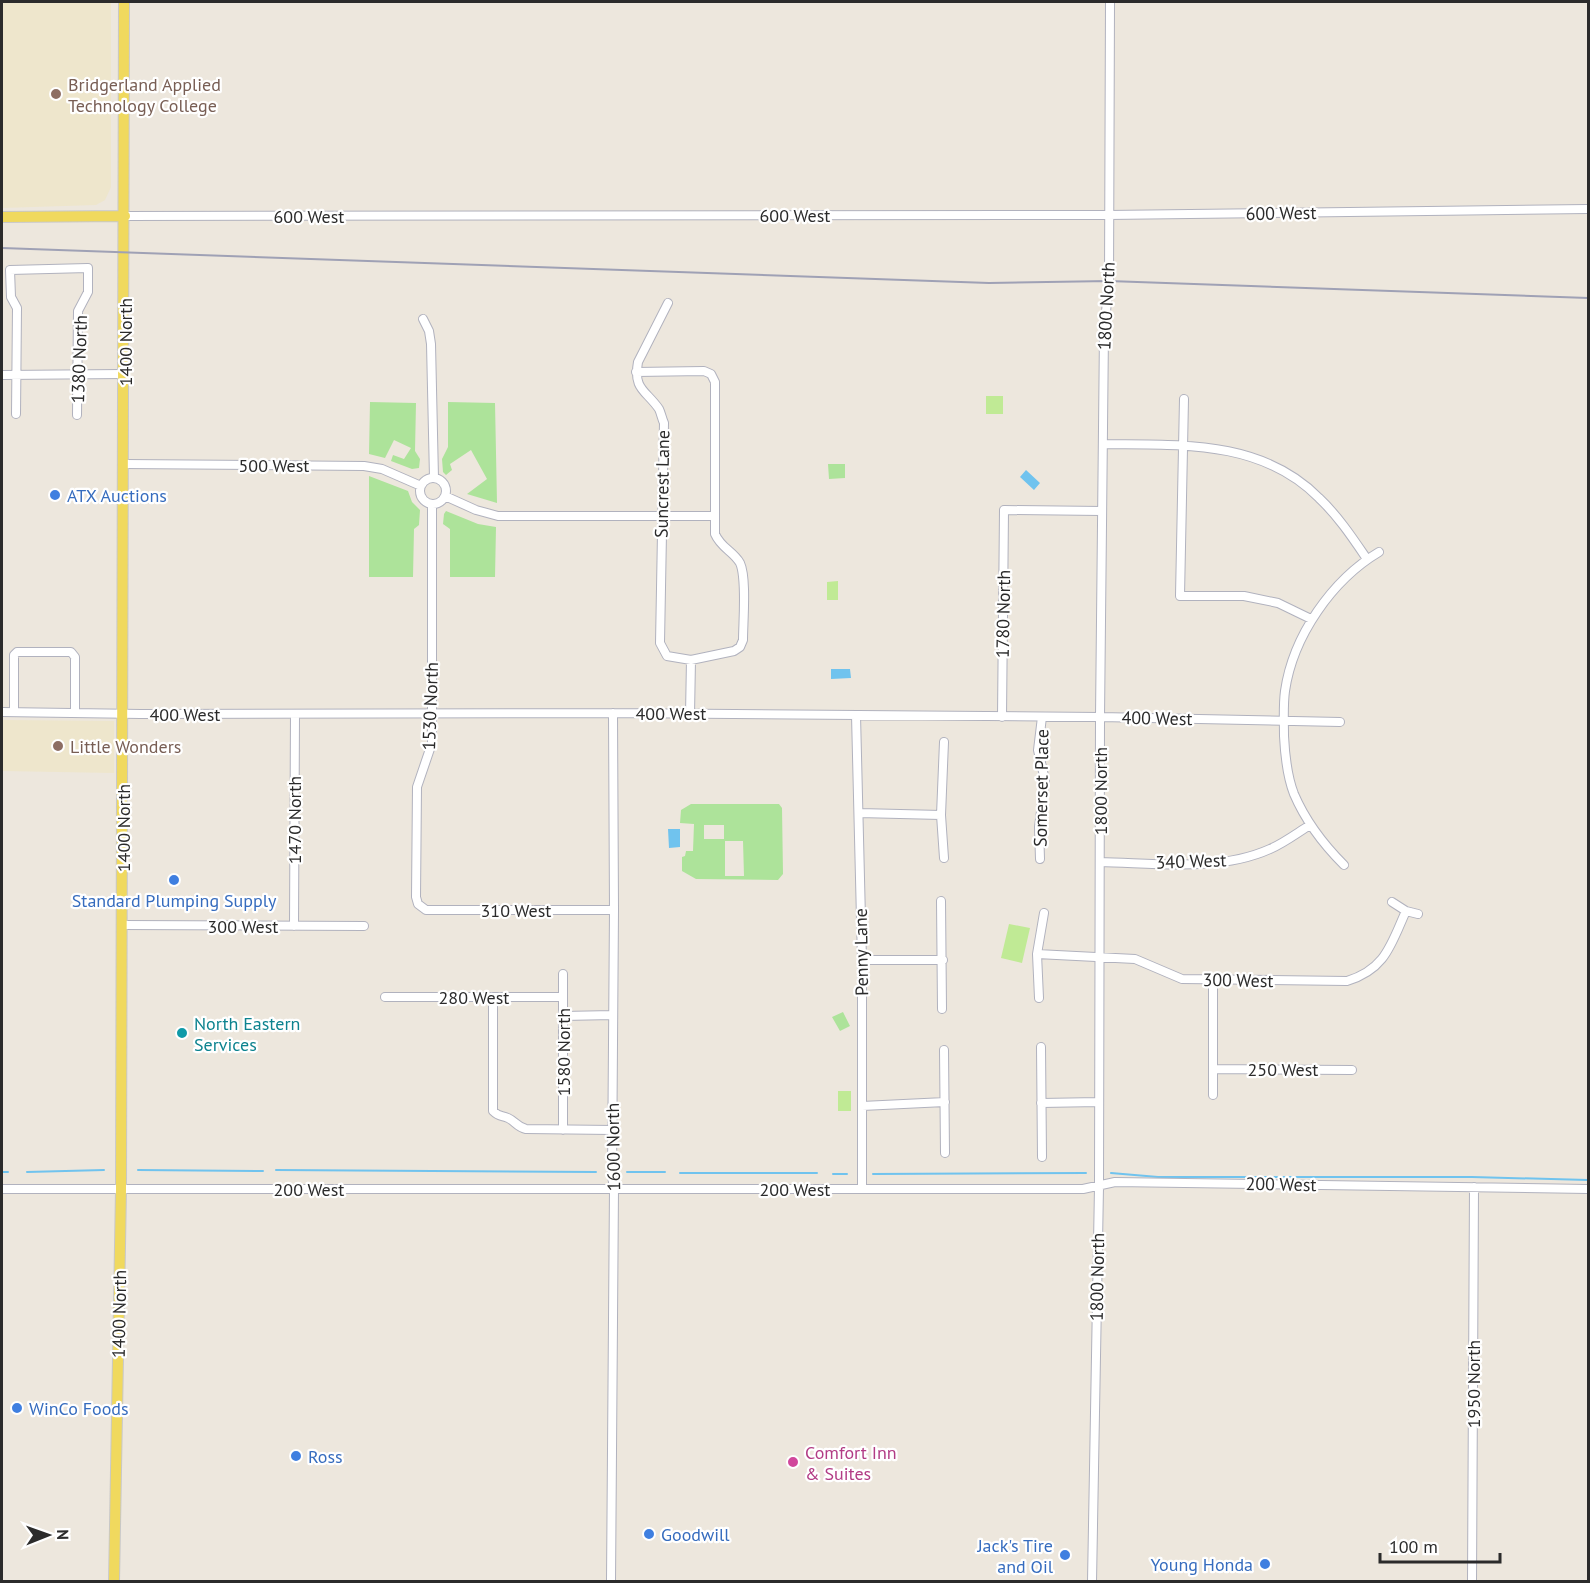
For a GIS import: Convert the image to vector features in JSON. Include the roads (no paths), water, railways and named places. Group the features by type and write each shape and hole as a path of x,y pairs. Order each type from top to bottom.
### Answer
{"main road":[{"name":"1400 North","path":"114,1581 121,1190 124,2"},
{"name":"600 West","path":"2,217 125,216"}],"street":[{"name":"1800 North","path":"1092,1581 1099,1187 1100,717 1104,332 1109,281 1110,2"},
{"name":"600 West","path":"125,216 1108,215 1588,209"},
{"name":"1380 North","path":"15,375 17,308 11,297 10,270 88,268 87,292 78,311 77,415"},
{"path":"668,303 638,362 636,372 704,371 711,374 715,382 715,534 719,543 736,556 741,566 743,579 741,647 734,651 691,660 690,714"},
{"path":"423,319 429,331 431,344 434,478"},
{"name":"Suncrest Lane","path":"636,372 645,395 660,410 664,423 660,643 667,656 691,660"},
{"path":"2,375 124,374"},
{"path":"15,375 16,414"},
{"path":"1184,399 1180,596 1244,597 1278,603 1311,619"},
{"path":"1103,444 1208,447 1250,456 1286,473 1317,496 1342,523 1367,559"},
{"name":"500 West","path":"124,464 364,466 381,469 421,486"},
{"path":"434,478 444,484 446,496 440,502 432,504 422,498 421,486 426,480 434,478"},
{"path":"446,496 476,510 498,516 715,516"},
{"name":"1530 North","path":"418,904 416,897 417,787 432,743 432,504"},
{"name":"1780 North","path":"1002,717 1004,510 1102,511"},
{"path":"1344,865 1325,846 1310,825 1294,793 1285,758 1285,691 1294,656 1311,619 1338,587 1367,559 1379,552"},
{"path":"15,712 14,655 17,651 71,652 75,657 75,713"},
{"name":"400 West","path":"2,712 123,714 612,713 1100,717 1340,722"},
{"name":"1600 North","path":"611,1581 614,1188 612,713"},
{"name":"1470 North","path":"294,926 295,714"},
{"name":"Penny Lane","path":"856,715 862,960 862,1189"},
{"name":"Somerset Place","path":"1040,859 1039,826 1045,780 1038,750 1042,717"},
{"path":"944,742 941,815 944,858"},
{"path":"859,813 941,815"},
{"name":"340 West","path":"1100,862 1203,864 1233,860 1270,850 1310,825"},
{"path":"941,901 942,1009"},
{"path":"1392,902 1418,914"},
{"name":"310 West","path":"418,904 426,910 614,910"},
{"name":"300 West","path":"1037,954 1135,959 1182,979 1347,981 1364,976 1377,966 1389,950 1406,910"},
{"path":"1039,998 1037,954 1044,913"},
{"name":"300 West","path":"122,925 364,926"},
{"path":"862,960 943,960"},
{"name":"1580 North","path":"563,974 563,1130"},
{"path":"1213,1095 1214,980"},
{"name":"280 West","path":"385,997 563,997"},
{"path":"493,998 493,1112 521,1128 613,1130"},
{"path":"563,1016 613,1015"},
{"path":"1041,1047 1042,1156"},
{"path":"944,1050 945,1153"},
{"name":"250 West","path":"1213,1069 1352,1070"},
{"path":"862,1107 945,1102"},
{"path":"1041,1103 1099,1102"},
{"name":"200 West","path":"2,1189 1071,1189 1099,1187 1115,1182 1588,1188"},
{"name":"1950 North","path":"1472,1581 1474,1187"}],"water":[{"path":"1026,470 1040,483 1034,490 1020,477"},
{"path":"831,669 850,669 851,678 831,679"},
{"path":"668,829 680,829 680,847 669,848"}],"waterway":[{"path":"27,1172 104,1170"},
{"path":"138,1170 263,1171"},
{"path":"276,1170 596,1172"},
{"path":"2,1172 8,1172"},
{"path":"627,1172 665,1172"},
{"path":"680,1173 817,1173"},
{"path":"873,1174 1086,1173"},
{"path":"1111,1173 1158,1177 1472,1177 1588,1180"},
{"path":"833,1174 847,1174"}],"railway":[{"path":"2,248 989,283 1109,281 1588,298"}],"place":[{"name":"Bridgerland Applied Technology College","path":"56,94"},
{"name":"ATX Auctions","path":"55,495"},
{"name":"Little Wonders","path":"58,746"},
{"name":"Standard Plumping Supply","path":"174,880"},
{"name":"North Eastern Services","path":"182,1033"},
{"name":"WinCo Foods","path":"17,1408"},
{"name":"Ross","path":"296,1456"},
{"name":"Comfort Inn & Suites","path":"793,1462"},
{"name":"Goodwill","path":"649,1534"},
{"name":"Jack's Tire and Oil","path":"1065,1555"},
{"name":"Young Honda","path":"1265,1564"}]}
